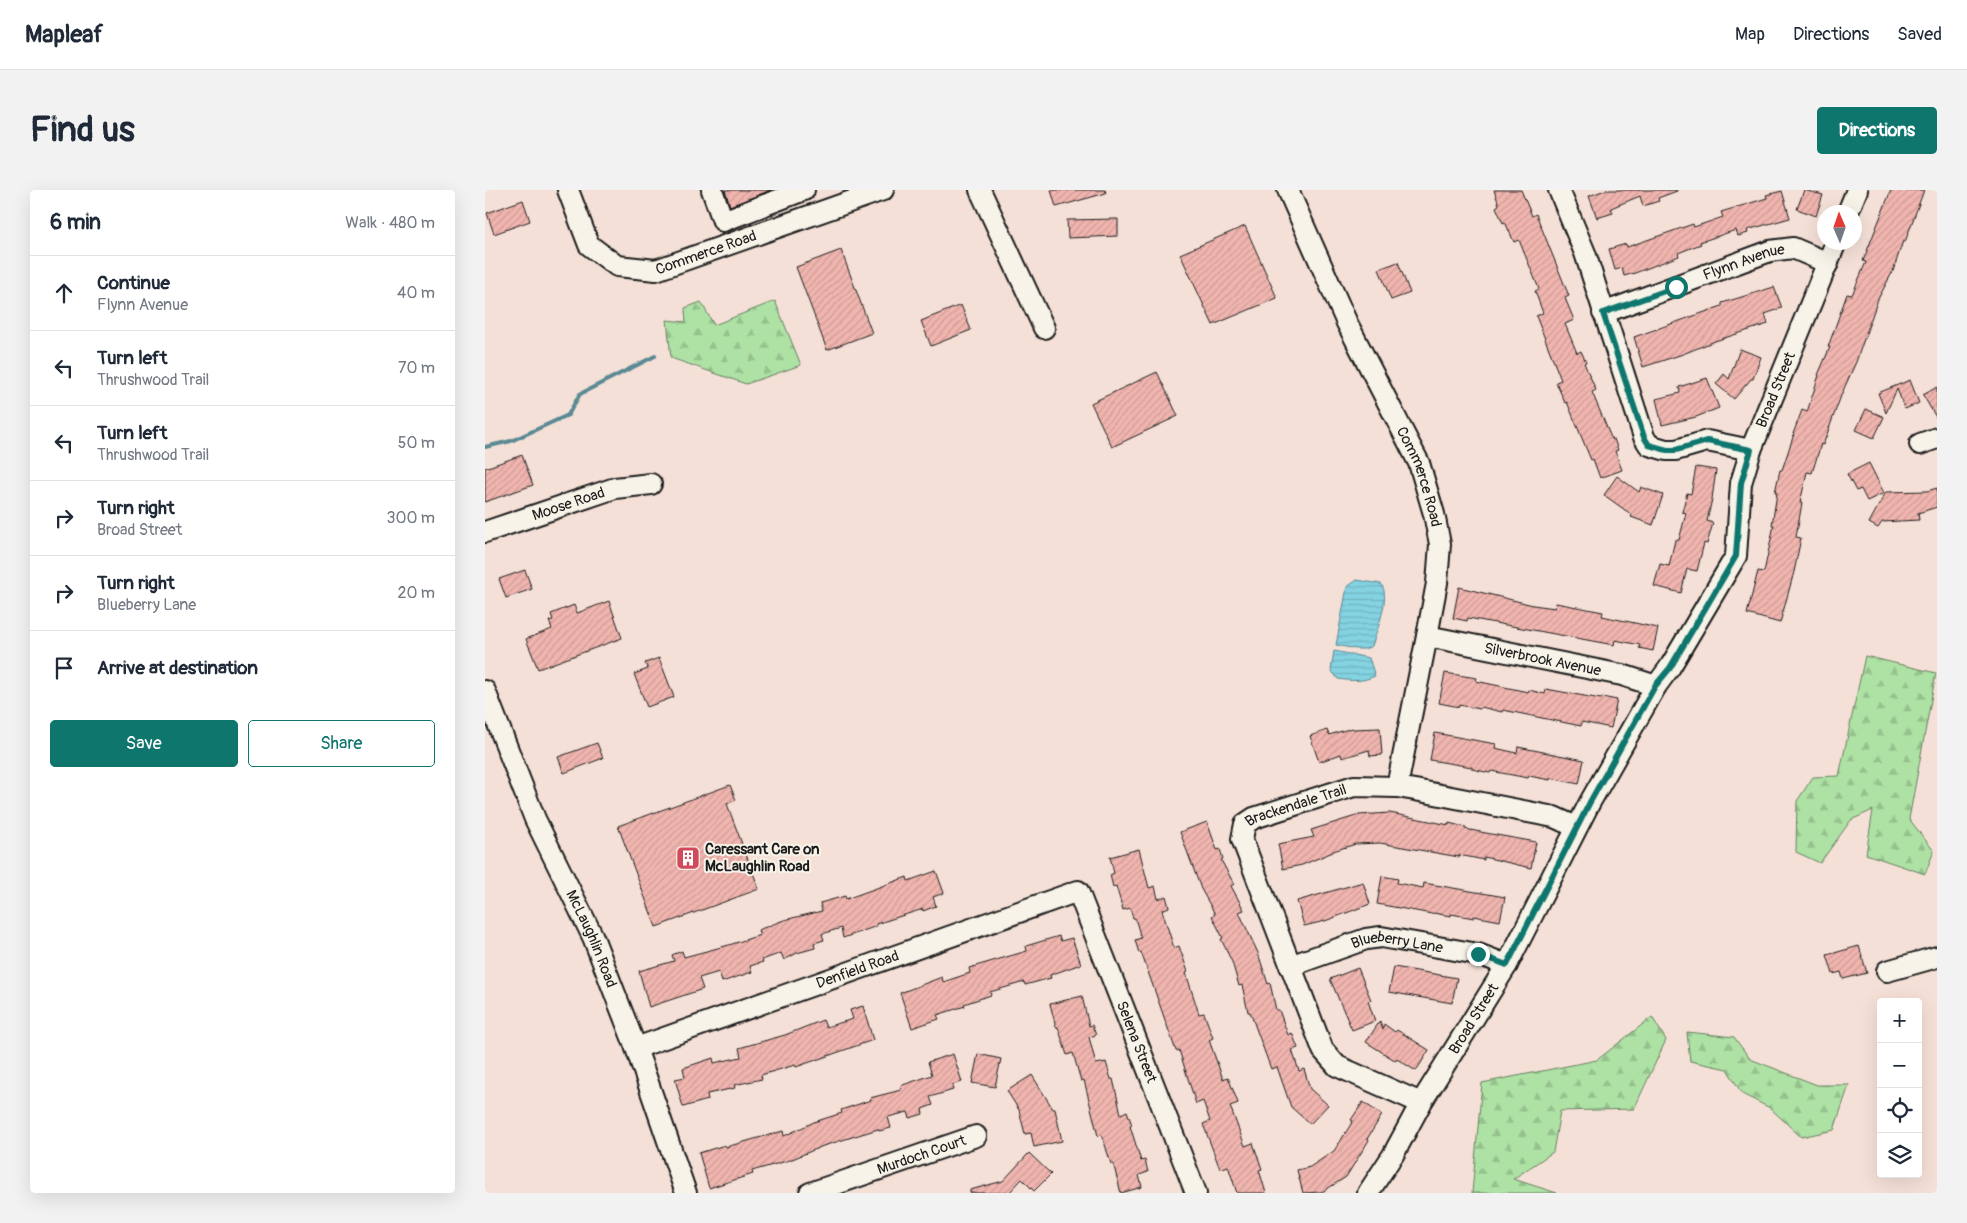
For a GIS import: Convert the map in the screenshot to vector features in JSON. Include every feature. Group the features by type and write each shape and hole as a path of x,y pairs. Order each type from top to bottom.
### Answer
{"street":[{"name":"Commerce Road","path":"568,190 589,245 617,266 656,270 883,190"},
{"path":"712,190 723,221 804,190"},
{"path":"979,190 1044,328"},
{"name":"Commerce Road","path":"1288,190 1347,322 1419,463 1434,514 1439,544 1437,583 1397,787"},
{"path":"1559,190 1585,254 1644,437 1649,445 1667,450 1676,450 1707,441 1751,450"},
{"path":"1851,205 1857,190"},
{"name":"Flynn Avenue","path":"1603,313 1770,251 1793,248 1828,263"},
{"name":"Broad Street","path":"1368,1193 1393,1155 1421,1103 1507,965 1576,827 1655,686 1670,668 1736,556 1741,483 1751,450 1833,250"},
{"name":"Moose Road","path":"485,532 615,488 651,484"},
{"name":"Silverbrook Avenue","path":"1427,636 1622,675 1655,686"},
{"name":"McLaughlin Road","path":"485,691 533,812 593,937 636,1048 686,1193"},
{"name":"Brackendale Trail","path":"1421,1103 1337,1066 1323,1050 1242,840 1245,824 1254,818 1354,786 1397,787 1554,817 1576,827"},
{"name":"Denfield Road","path":"636,1048 1078,891"},
{"name":"Selena Street","path":"1078,891 1196,1193"},
{"name":"Blueberry Lane","path":"1291,966 1366,939 1381,937 1478,954 1507,965"},
{"path":"1887,971 1937,957"},
{"name":"Murdoch Court","path":"810,1193 976,1136"}],"green space":[{"path":"775,301 801,365 746,384 671,358 667,320 686,322 685,308 701,302 714,325"},
{"path":"1865,656 1936,673 1909,819 1934,851 1925,874 1866,854 1873,810 1851,820 1820,863 1796,852 1797,801 1813,777 1839,776"},
{"path":"1652,1017 1666,1040 1634,1109 1560,1111 1553,1152 1513,1179 1557,1193 1472,1193 1482,1083 1597,1060"},
{"path":"1687,1032 1734,1037 1750,1059 1817,1085 1849,1085 1834,1130 1801,1137 1770,1108 1742,1094 1727,1069 1690,1061"}],"water":[{"path":"1357,580 1381,584 1385,596 1382,614 1372,646 1365,649 1336,645 1347,587"},
{"path":"1334,651 1369,658 1375,676 1357,680 1338,679 1331,670"}],"building":[{"path":"725,190 771,190 730,206"},
{"path":"1051,190 1105,190 1106,193 1056,207"},
{"path":"1494,190 1521,190 1532,216 1536,214 1569,296 1565,298 1574,320 1565,324 1577,353 1581,351 1586,362 1584,363 1596,390 1592,392 1612,440 1614,439 1618,450 1615,451 1622,470 1600,478 1593,459 1591,460 1567,402 1565,403 1556,382 1561,380 1536,316 1543,313 1535,291 1539,289 1519,240 1514,242 1505,222 1503,223 1496,207 1499,205"},
{"path":"1605,190 1677,191 1658,198 1659,201 1643,206 1640,196 1611,208 1613,213 1597,218 1589,196"},
{"path":"1804,190 1823,195 1820,205 1817,205 1816,216 1797,209"},
{"path":"1891,190 1924,190 1893,271 1878,299 1856,362 1842,393 1823,445 1821,444 1812,473 1807,472 1800,503 1802,503 1796,537 1801,538 1780,623 1747,614 1758,571 1764,572 1774,525 1772,525 1777,493 1775,492 1780,470 1782,470 1802,410 1807,412 1847,294 1852,295 1866,262 1863,261"},
{"path":"1782,191 1790,218 1747,230 1748,233 1738,236 1736,230 1700,242 1701,244 1678,253 1679,256 1635,273 1624,276 1622,268 1615,270 1609,249 1626,244 1627,247 1693,224 1694,227 1723,217 1721,212 1767,198 1766,195"},
{"path":"523,200 530,221 494,234 487,213"},
{"path":"1118,219 1118,236 1068,238 1067,220"},
{"path":"1245,226 1277,298 1213,325 1180,254"},
{"path":"841,250 872,333 827,350 796,267"},
{"path":"1398,262 1410,293 1391,300 1379,269"},
{"path":"1774,287 1782,308 1765,314 1768,324 1643,367 1634,337 1722,306 1722,303"},
{"path":"961,305 971,330 931,346 921,321"},
{"path":"1740,349 1761,357 1753,379 1734,399 1716,384 1724,374 1729,379"},
{"path":"1157,372 1178,416 1112,447 1091,403"},
{"path":"1707,378 1719,408 1696,417 1662,425 1656,399 1680,393 1679,387"},
{"path":"1910,380 1919,403 1905,409 1897,389 1886,413 1878,393"},
{"path":"1937,387 1937,419 1923,395"},
{"path":"1866,409 1884,417 1874,438 1856,430"},
{"path":"522,455 533,485 485,502 485,468"},
{"path":"1869,463 1884,493 1867,501 1861,489 1856,491 1847,474"},
{"path":"1696,467 1716,470 1707,521 1713,523 1707,544 1704,543 1697,571 1687,569 1681,593 1654,586 1660,564 1669,566 1675,540 1679,540 1686,513 1682,512 1687,493 1691,494"},
{"path":"1617,476 1639,492 1641,487 1663,495 1653,525 1631,517 1632,515 1604,495"},
{"path":"1937,488 1937,507 1918,513 1919,520 1882,522 1878,528 1869,523 1886,492 1927,491"},
{"path":"525,570 532,589 506,598 499,579"},
{"path":"1459,587 1533,605 1555,608 1556,603 1603,612 1602,616 1658,628 1653,651 1639,648 1640,645 1615,640 1614,645 1468,618 1467,621 1453,618"},
{"path":"609,601 622,638 538,669 526,639 552,629 549,621 553,620 551,614 574,605 577,613"},
{"path":"659,658 674,697 647,707 634,674 648,669 645,663"},
{"path":"1445,673 1477,678 1476,681 1528,692 1529,690 1545,694 1546,689 1617,700 1611,728 1582,722 1581,726 1503,710 1502,712 1481,707 1480,709 1459,705 1459,707 1439,703"},
{"path":"1352,728 1380,728 1382,755 1370,756 1369,750 1342,758 1341,754 1319,762 1310,736 1327,730 1329,735"},
{"path":"1435,733 1496,744 1495,748 1517,753 1518,747 1584,760 1579,784 1550,778 1550,780 1529,776 1528,778 1491,771 1490,773 1472,769 1472,767 1430,760"},
{"path":"597,743 603,758 564,773 558,757"},
{"name":"Caressant Care on McLaughlin Road","path":"730,785 736,800 727,804 759,889 656,927 618,826"},
{"path":"1390,813 1449,825 1449,823 1465,827 1465,829 1536,842 1531,868 1484,857 1484,860 1459,855 1459,857 1380,843 1356,844 1333,851 1302,865 1283,869 1278,844 1314,837 1311,830 1359,815"},
{"path":"1207,822 1217,850 1220,849 1223,859 1221,860 1234,884 1231,886 1244,910 1239,912 1258,953 1268,984 1270,983 1276,1010 1279,1010 1288,1035 1292,1033 1298,1048 1292,1050 1299,1071 1304,1069 1310,1089 1328,1105 1310,1124 1291,1107 1277,1067 1271,1069 1250,1012 1248,1012 1242,985 1239,986 1232,962 1221,939 1223,938 1212,916 1215,914 1201,889 1180,832"},
{"path":"1139,849 1149,888 1155,886 1158,899 1166,896 1169,907 1162,910 1174,948 1179,946 1199,1014 1204,1013 1213,1038 1209,1040 1223,1079 1228,1077 1238,1103 1230,1106 1245,1146 1253,1143 1262,1169 1259,1170 1266,1193 1237,1193 1228,1166 1220,1169 1203,1124 1210,1121 1203,1101 1196,1104 1179,1050 1176,1051 1141,952 1139,953 1135,940 1141,938 1135,918 1133,918 1130,908 1123,910 1116,886 1113,887 1110,875 1114,873 1110,857"},
{"path":"936,871 944,893 933,897 936,906 876,924 877,926 843,938 841,928 822,934 824,940 814,943 815,948 797,953 784,960 781,953 750,966 752,972 722,982 719,972 699,978 703,989 649,1007 639,971 674,961 672,955 682,951 684,957 729,945 760,935 758,930 784,920 822,911 820,903 845,896 846,899 907,877 908,881"},
{"path":"1382,876 1398,879 1397,883 1423,888 1424,883 1505,897 1500,921 1474,916 1474,918 1451,914 1451,916 1432,914 1377,904"},
{"path":"1363,882 1370,904 1325,921 1304,926 1297,901"},
{"path":"1059,936 1061,941 1072,938 1081,964 1050,975 1051,978 1025,985 1024,982 990,992 991,995 937,1015 939,1019 912,1028 900,993 942,977 943,982 970,973 969,968 1027,951 1026,946"},
{"path":"1859,946 1867,973 1843,979 1841,972 1833,974 1827,955"},
{"path":"1394,967 1457,978 1452,1003 1389,992"},
{"path":"1358,968 1371,1000 1368,1001 1375,1021 1352,1030 1330,979"},
{"path":"1082,996 1089,1026 1092,1025 1096,1035 1089,1037 1096,1064 1106,1062 1111,1079 1113,1079 1121,1114 1127,1111 1141,1161 1145,1160 1148,1172 1139,1175 1142,1187 1121,1193 1113,1163 1111,1164 1102,1135 1098,1136 1084,1080 1081,1081 1073,1053 1067,1055 1058,1027 1056,1027 1050,1004"},
{"path":"863,1006 873,1040 796,1067 795,1065 761,1075 762,1079 734,1085 735,1088 707,1094 708,1100 683,1107 675,1079 685,1077 683,1068 713,1058 714,1063 741,1057 739,1048 785,1035 823,1020 826,1027 853,1019 850,1010"},
{"path":"1380,1021 1383,1030 1384,1024 1429,1050 1416,1071 1366,1042"},
{"path":"953,1054 962,1082 952,1085 953,1090 930,1097 933,1105 922,1109 923,1114 910,1118 908,1112 888,1117 891,1128 879,1131 878,1129 823,1146 790,1160 752,1171 753,1174 709,1188 699,1153 783,1131 784,1136 814,1122 842,1113 841,1110 871,1100 870,1098 901,1090 900,1086 932,1075 928,1062"},
{"path":"978,1054 1001,1059 995,1087 972,1083"},
{"path":"1032,1075 1053,1109 1055,1109 1062,1141 1034,1147 1031,1133 1025,1134 1019,1110 1007,1091"},
{"path":"1363,1102 1382,1115 1346,1177 1322,1192 1303,1193 1297,1170 1310,1167 1334,1151"},
{"path":"1029,1153 1051,1174 1034,1191 1022,1179 1009,1193 970,1193 970,1190 1003,1181"}],"waterway":[{"path":"485,447 511,441 568,415 580,394 655,356"}],"place":[{"name":"Caressant Care on McLaughlin Road","path":"688,858"}],"route":[{"path":"1478,954 1507,965 1576,827 1655,686 1670,668 1736,556 1741,483 1751,450 1707,441 1676,450 1667,450 1649,445 1644,437 1603,313 1676,287"}]}
